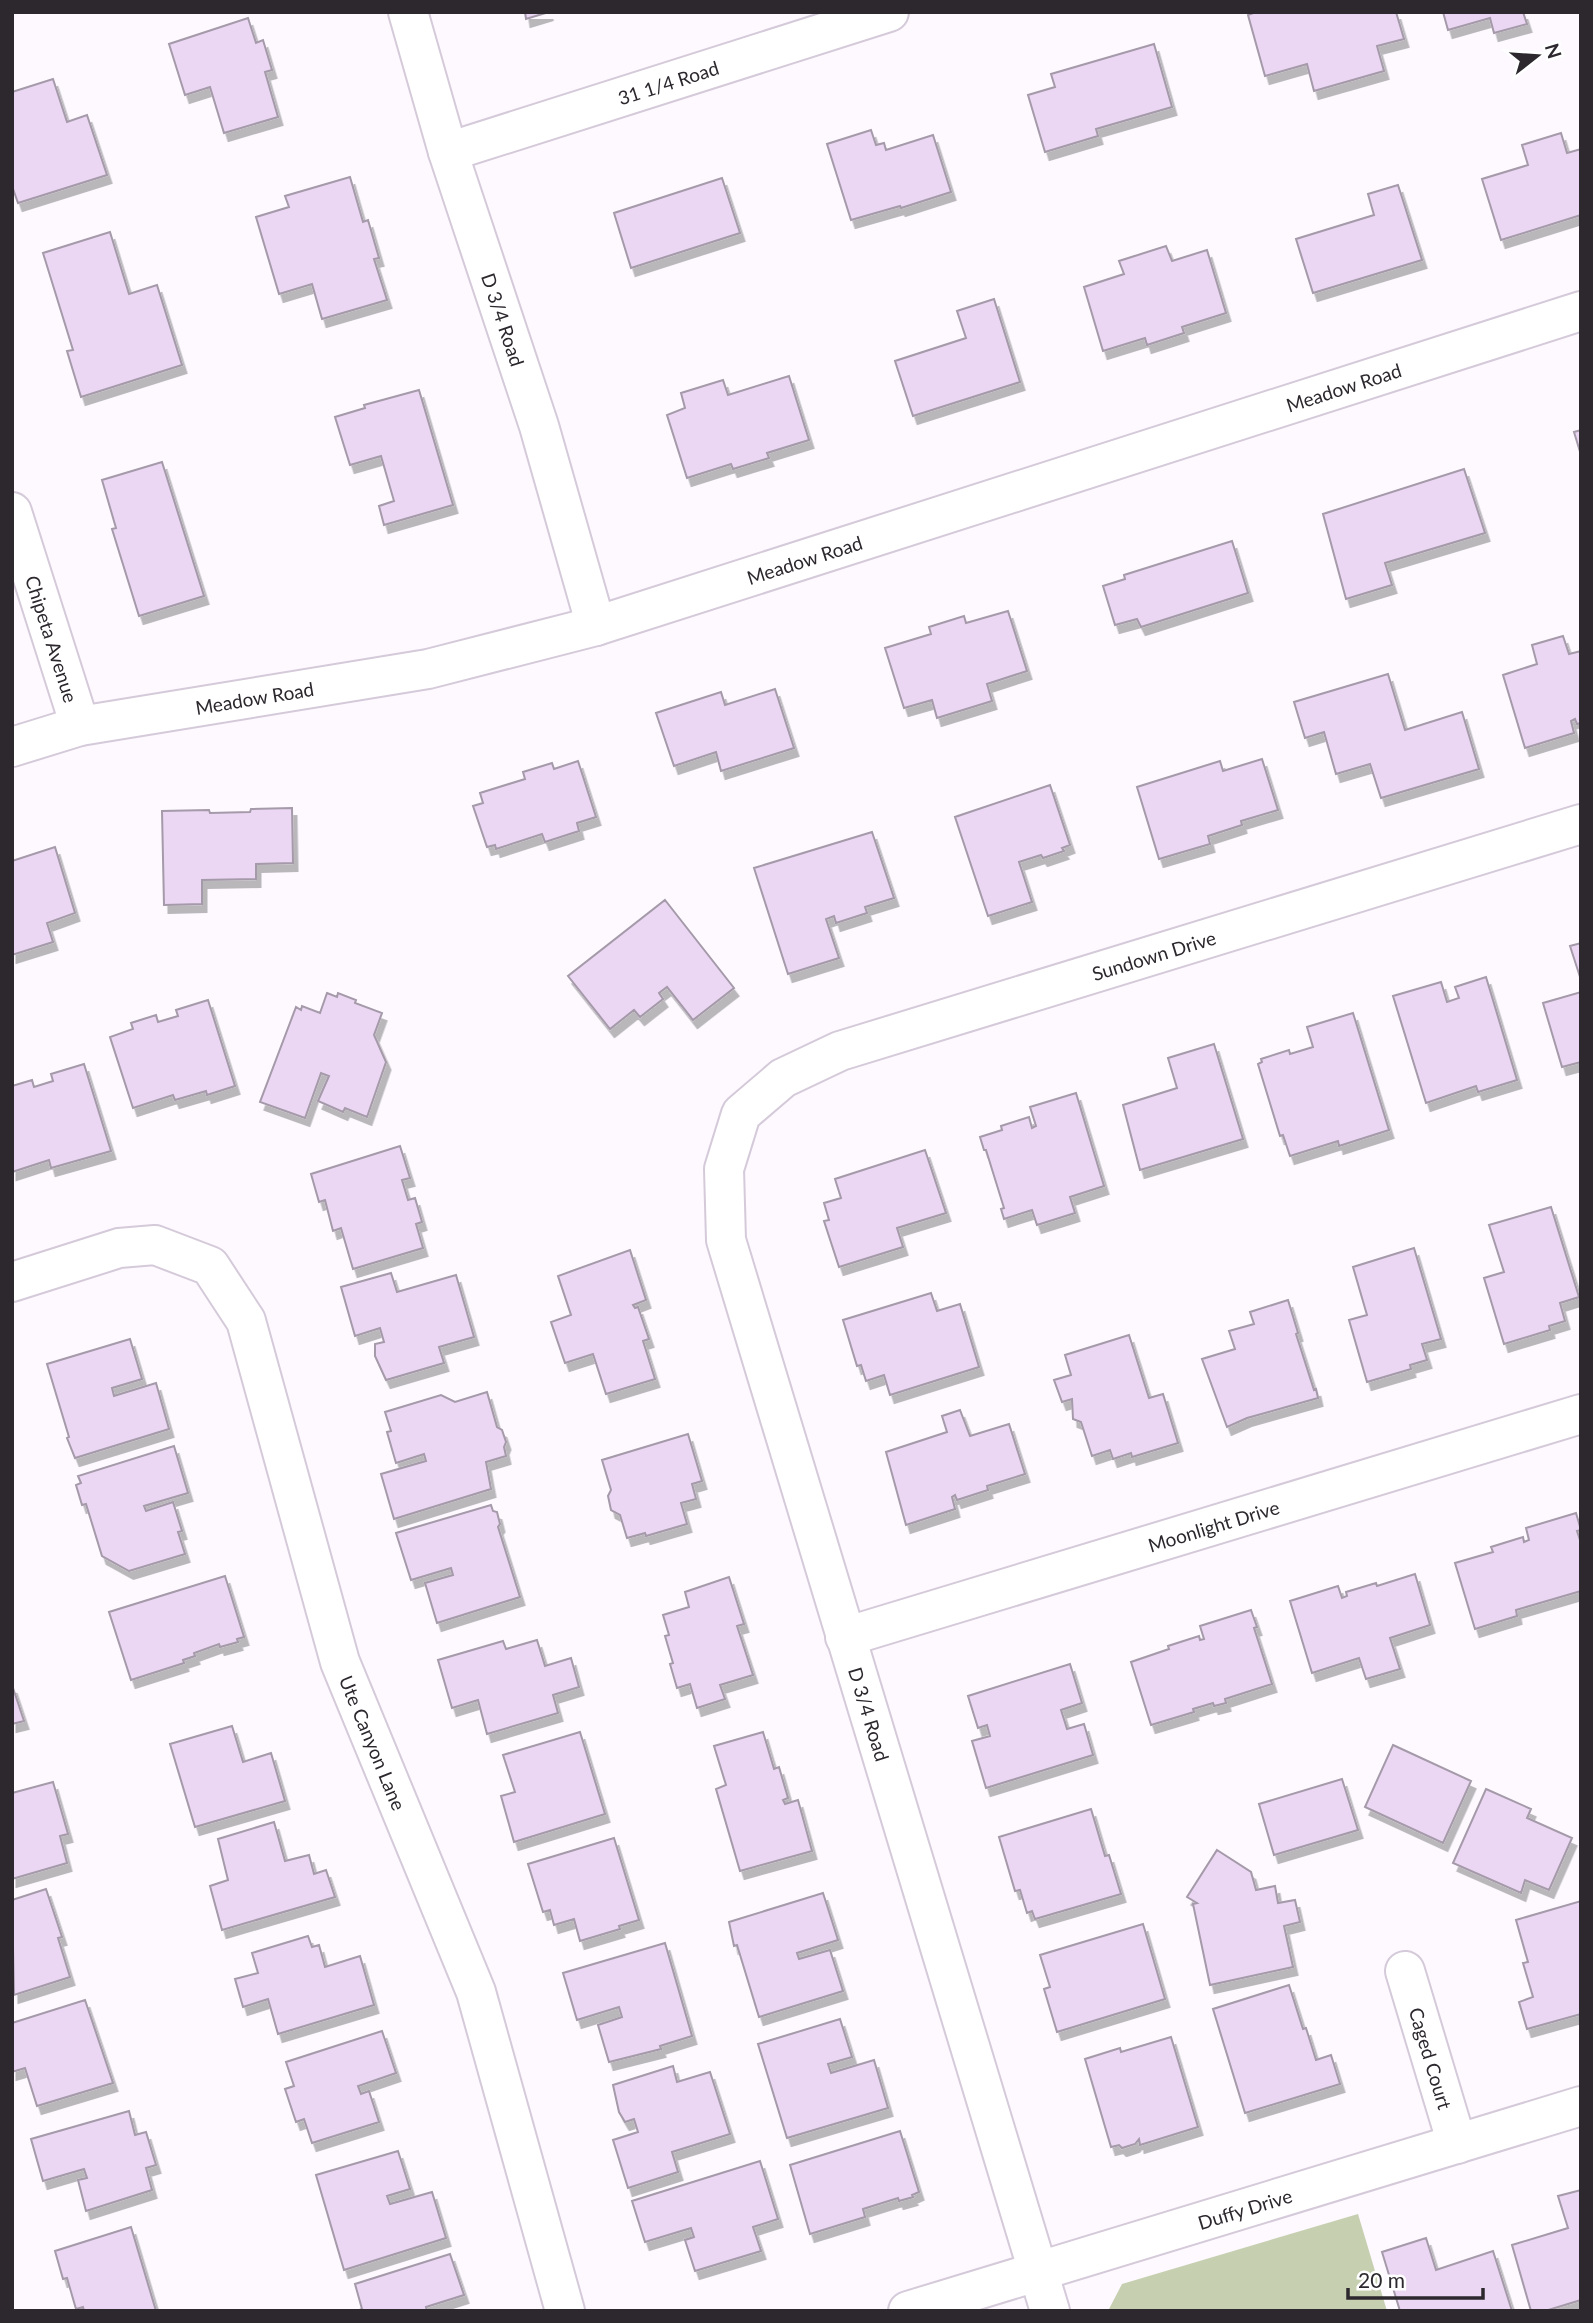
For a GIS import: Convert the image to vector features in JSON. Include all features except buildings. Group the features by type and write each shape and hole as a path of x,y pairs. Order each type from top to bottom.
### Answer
{"street":[{"name":"D 3/4 Road","path":"408,12 448,152 539,426 596,626"},
{"name":"31 1/4 Road","path":"448,152 889,12"},
{"name":"Meadow Road","path":"12,747 80,726 428,669 596,626 1581,312"},
{"name":"Chipeta Avenue","path":"12,512 80,726"},
{"name":"Sundown Drive","path":"741,1114 783,1078 840,1051 1581,824"},
{"name":"D 3/4 Road","path":"741,1114 724,1169 726,1240 1050,2311"},
{"name":"Ute Canyon Lane","path":"12,1282 119,1248 155,1245 210,1266 246,1321 340,1662 475,1992 565,2311"},
{"name":"Moonlight Drive","path":"845,1637 1581,1414"},
{"name":"Caged Court","path":"1405,1971 1457,2144"},
{"name":"Duffy Drive","path":"908,2311 1581,2106"}],"green space":[{"path":"1358,2214 1387,2311 1108,2311 1122,2284"}]}
